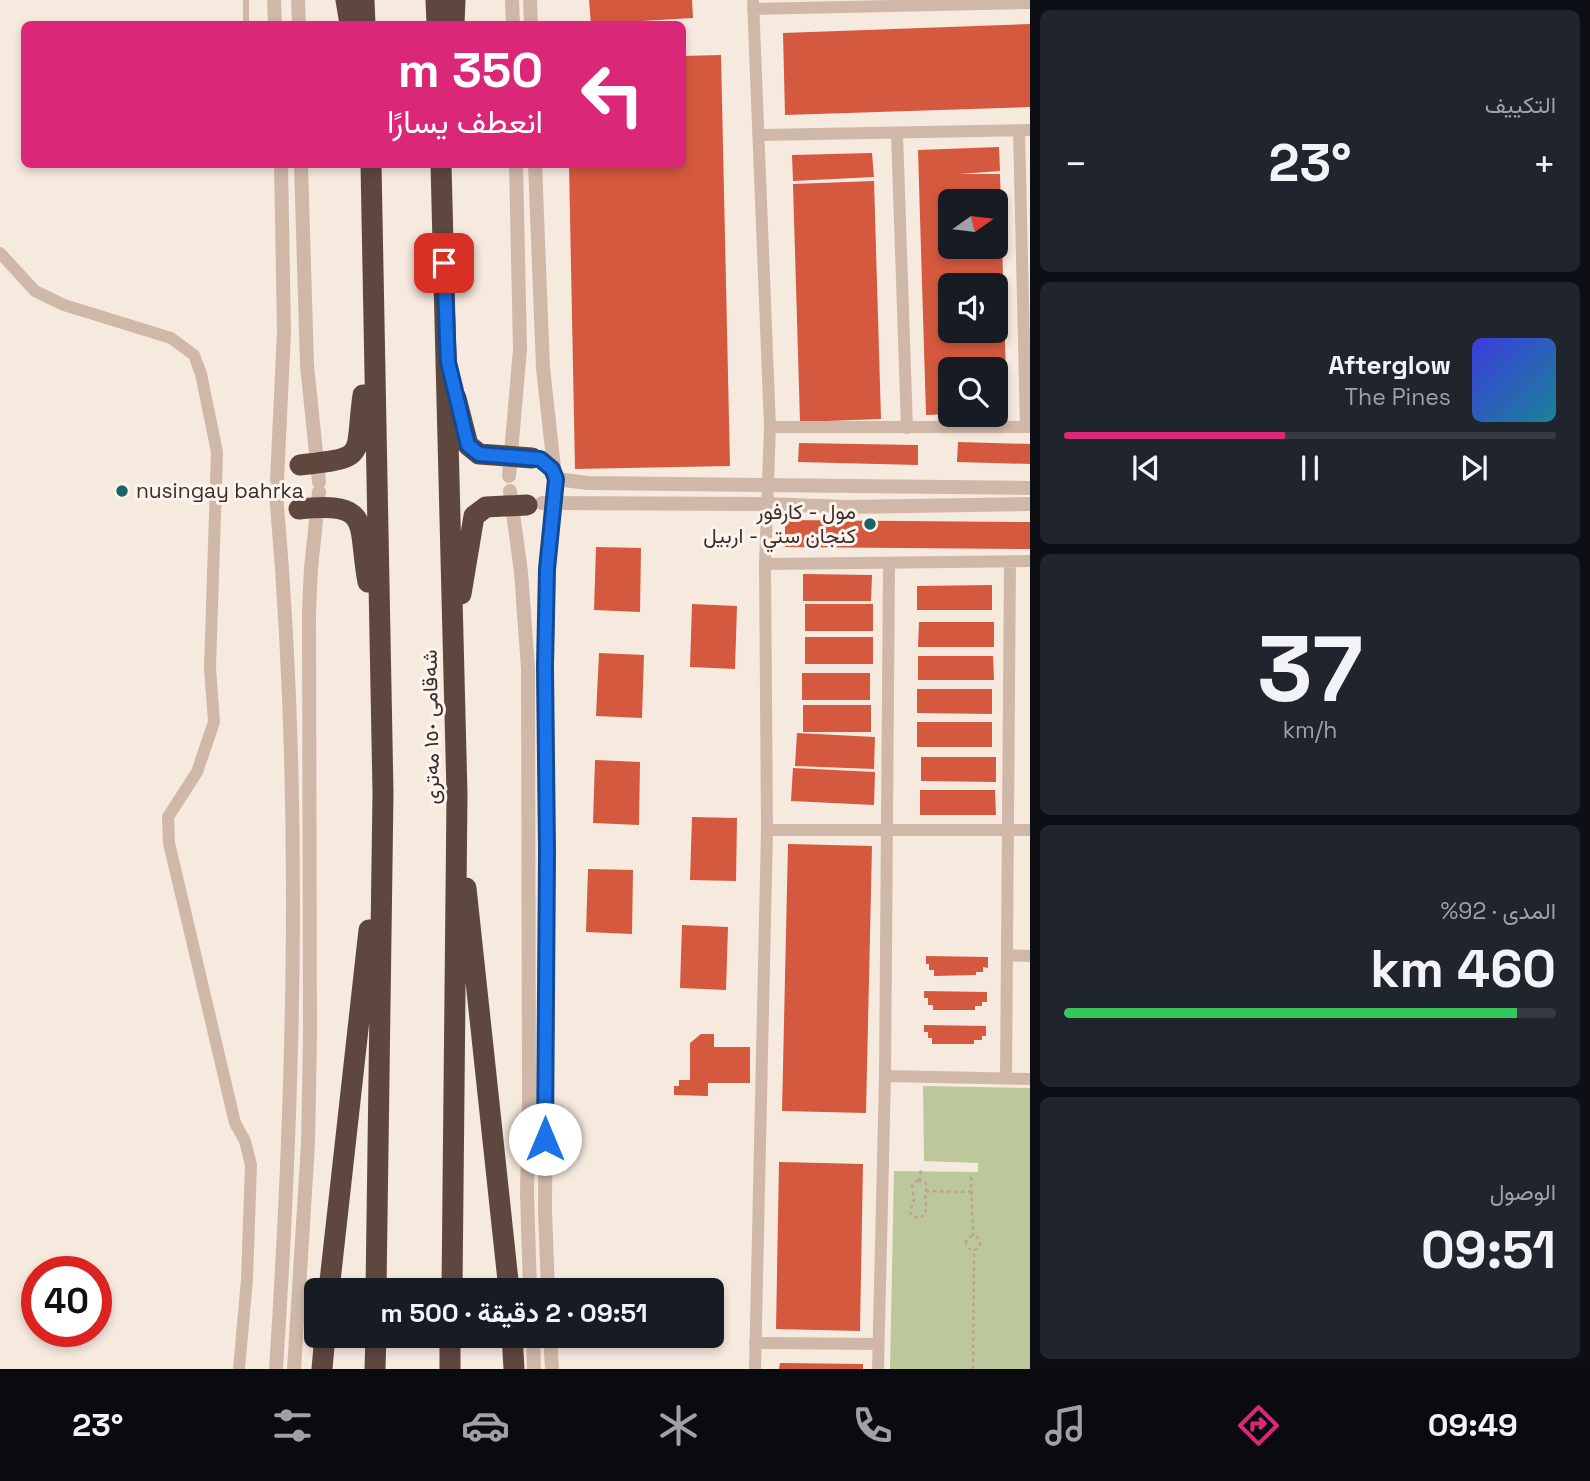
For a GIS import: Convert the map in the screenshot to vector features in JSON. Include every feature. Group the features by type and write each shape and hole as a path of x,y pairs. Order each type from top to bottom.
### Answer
{"highway":[{"path":"346,0 350,21"},
{"path":"364,0 365,21"},
{"path":"436,0 437,21"},
{"path":"454,21 455,0"},
{"path":"370,168 383,793 376,1278"},
{"name":"شەقامی ١٥٠ مەتری","path":"441,168 457,794 452,1278"},
{"path":"374,345 365,383 359,446 312,486 358,518 362,527 368,583 379,619"},
{"path":"448,362 468,445 519,485 481,509 471,521 464,583 454,620"},
{"path":"330,1278 383,793"},
{"path":"457,794 508,1278"},
{"path":"322,1369 324,1348"},
{"path":"375,1369 376,1348"},
{"path":"450,1348 450,1369"},
{"path":"513,1348 514,1369"}],"street":[{"path":"274,0 275,21"},
{"path":"298,0 299,21"},
{"path":"512,0 513,21"},
{"path":"530,0 531,21"},
{"path":"755,1369 767,830 765,564 770,427 753,4 1023,2"},
{"path":"758,135 1024,131 1028,427 770,427"},
{"path":"897,133 907,428"},
{"path":"276,1369 286,1203 291,928 289,657 276,487 284,332 281,168"},
{"path":"294,1369 308,1144 310,1036 309,612 312,486 301,168"},
{"path":"516,168 520,349 519,485 528,668 527,1193 530,1278"},
{"path":"519,485 549,499 555,480 543,368 535,168"},
{"path":"0,253 35,291 64,305 171,338 194,355 204,387 217,452 210,668 214,722 197,772 168,817 169,843 234,1123 245,1141 251,1166 247,1279 239,1369"},
{"path":"519,485 547,463 555,480"},
{"path":"276,487 285,468 312,486"},
{"path":"555,480 847,488 1030,488"},
{"path":"519,485 767,505 846,507 1030,504"},
{"path":"519,485 547,569 545,1212 548,1278"},
{"path":"276,487 285,505 312,486"},
{"path":"846,507 847,488"},
{"path":"1006,1077 1010,561"},
{"path":"765,564 1030,561"},
{"path":"878,1369 885,1076 889,564"},
{"path":"767,830 1030,830"},
{"path":"1007,955 1030,956"},
{"path":"885,1076 1030,1079"},
{"path":"755,1343 878,1344"},
{"path":"533,1348 534,1369"},
{"path":"551,1348 552,1369"}],"lane":[{"path":"246,0 246,21"}],"path":[{"path":"920,1181 921,1167"},
{"path":"971,1177 973,1236 979,1241 979,1246 974,1250"},
{"path":"920,1181 927,1184 926,1210 919,1219 910,1212 914,1199 913,1184 920,1181"},
{"path":"926,1191 971,1192"},
{"path":"973,1236 967,1239 966,1244 974,1250"},
{"path":"973,1369 974,1250"}],"green space":[{"path":"923,1086 1030,1088 1030,1369 890,1369 894,1171 978,1172 978,1163 924,1161"}],"building":[{"path":"589,0 692,0 693,18 591,21"},
{"path":"1030,24 1030,107 785,115 783,33"},
{"path":"721,55 730,466 575,469 569,168 686,168 686,56"},
{"path":"999,147 1000,171 959,174 1000,174 1000,189 938,189 938,259 1002,259 1003,273 938,273 938,343 1005,343 1005,357 938,357 938,414 926,415 918,150"},
{"path":"872,153 874,177 793,181 792,155"},
{"path":"874,181 881,419 800,422 793,184"},
{"path":"958,442 1030,444 1030,464 957,462"},
{"path":"799,443 918,445 918,465 798,462"},
{"path":"785,520 1030,522 1030,549 785,547"},
{"path":"596,547 641,548 640,612 594,610"},
{"path":"803,574 872,575 871,601 803,601"},
{"path":"992,585 992,610 917,610 917,586"},
{"path":"692,604 737,606 735,669 690,667"},
{"path":"805,604 873,604 873,631 805,631"},
{"path":"919,622 994,622 994,647 918,647"},
{"path":"805,637 873,637 873,664 805,664"},
{"path":"599,653 644,655 642,718 596,716"},
{"path":"918,656 993,656 994,680 918,680"},
{"path":"802,673 870,673 870,700 802,700"},
{"path":"917,689 992,689 992,714 917,713"},
{"path":"803,705 871,705 871,732 803,732"},
{"path":"917,722 992,722 992,747 917,747"},
{"path":"797,733 875,737 874,769 795,766"},
{"path":"921,757 996,757 996,782 921,781"},
{"path":"595,760 640,762 639,825 593,823"},
{"path":"793,768 875,772 874,805 791,801"},
{"path":"920,790 995,790 996,815 920,815"},
{"path":"692,817 737,818 736,881 690,880"},
{"path":"788,844 872,846 866,1113 782,1111"},
{"path":"588,869 633,870 632,934 586,932"},
{"path":"682,925 728,927 726,990 680,988"},
{"path":"926,956 988,957 988,968 983,967 983,972 976,972 976,975 934,976 934,970 929,970 929,964 926,964"},
{"path":"924,991 987,992 987,1002 982,1002 982,1006 975,1006 975,1010 933,1010 933,1005 928,1005 928,998 924,998"},
{"path":"924,1025 986,1026 986,1036 982,1036 982,1040 974,1040 974,1044 932,1044 928,1032 924,1032"},
{"path":"701,1034 714,1034 714,1047 750,1047 750,1083 708,1083 708,1096 674,1095 674,1086 679,1086 679,1080 690,1080 690,1043"},
{"path":"779,1162 863,1164 860,1331 776,1329"},
{"path":"780,1363 863,1364 863,1369 779,1369"}],"place":[{"name":"nusingay bahrka","path":"122,491"},
{"name":"مول - كارفور كنجان ستي - اربيل","path":"870,524"}],"route":[{"path":"444,263 448,362 468,445 472,451 479,454 540,459 552,469 556,479 547,569 545,666 545,1139"}]}
